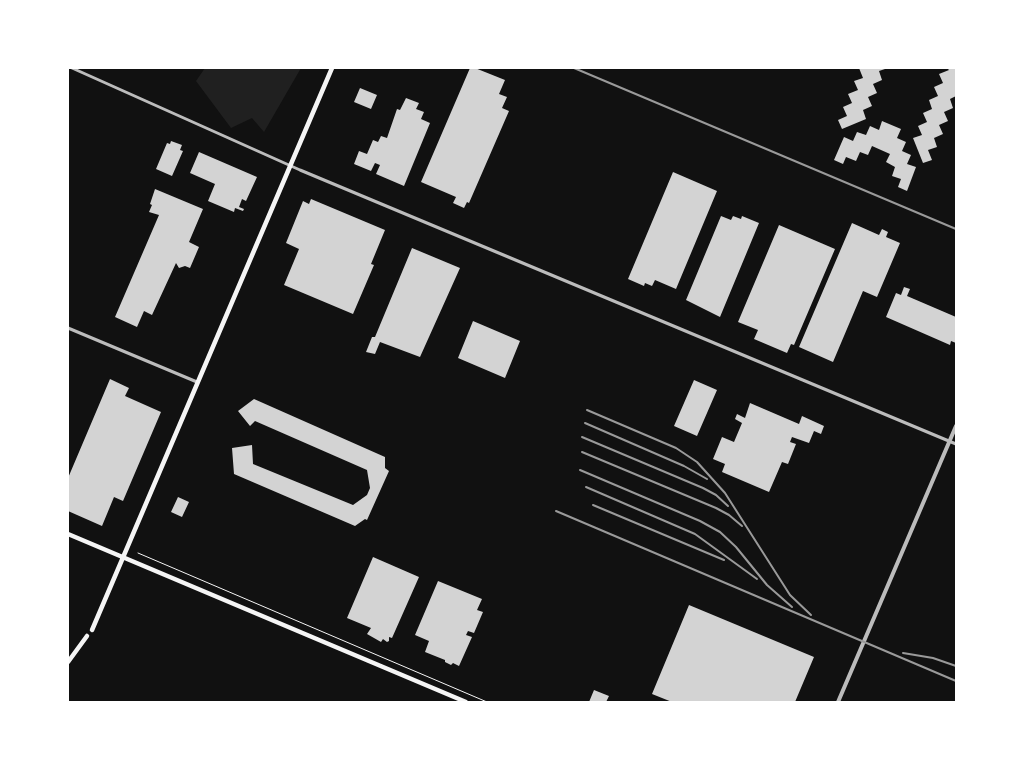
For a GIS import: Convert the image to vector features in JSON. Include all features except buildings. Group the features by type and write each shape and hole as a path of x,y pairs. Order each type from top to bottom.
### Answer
{"main road":[{"path":"92,630 332,68"},
{"path":"68,534 466,702"},
{"path":"68,662 87,636"}],"street":[{"path":"72,68 290,166 956,444"},
{"path":"68,328 198,382"},
{"path":"838,702 956,426"},
{"path":"87,636 92,630"}],"path":[{"path":"138,553 487,702"}],"shaded area":[{"path":"205,68 301,68 264,132 252,118 231,128 196,81"}],"railway":[{"path":"574,68 956,229"},
{"path":"587,410 676,448 697,462 725,493 790,595 811,615"},
{"path":"585,423 684,466 707,479"},
{"path":"582,437 703,488 716,495 728,506"},
{"path":"582,452 716,508 729,515 742,526"},
{"path":"580,470 700,521 720,532 736,547 767,585 792,607"},
{"path":"586,487 695,534 757,579"},
{"path":"593,505 724,560"},
{"path":"556,511 956,681"},
{"path":"903,653 933,658 956,666"}]}
